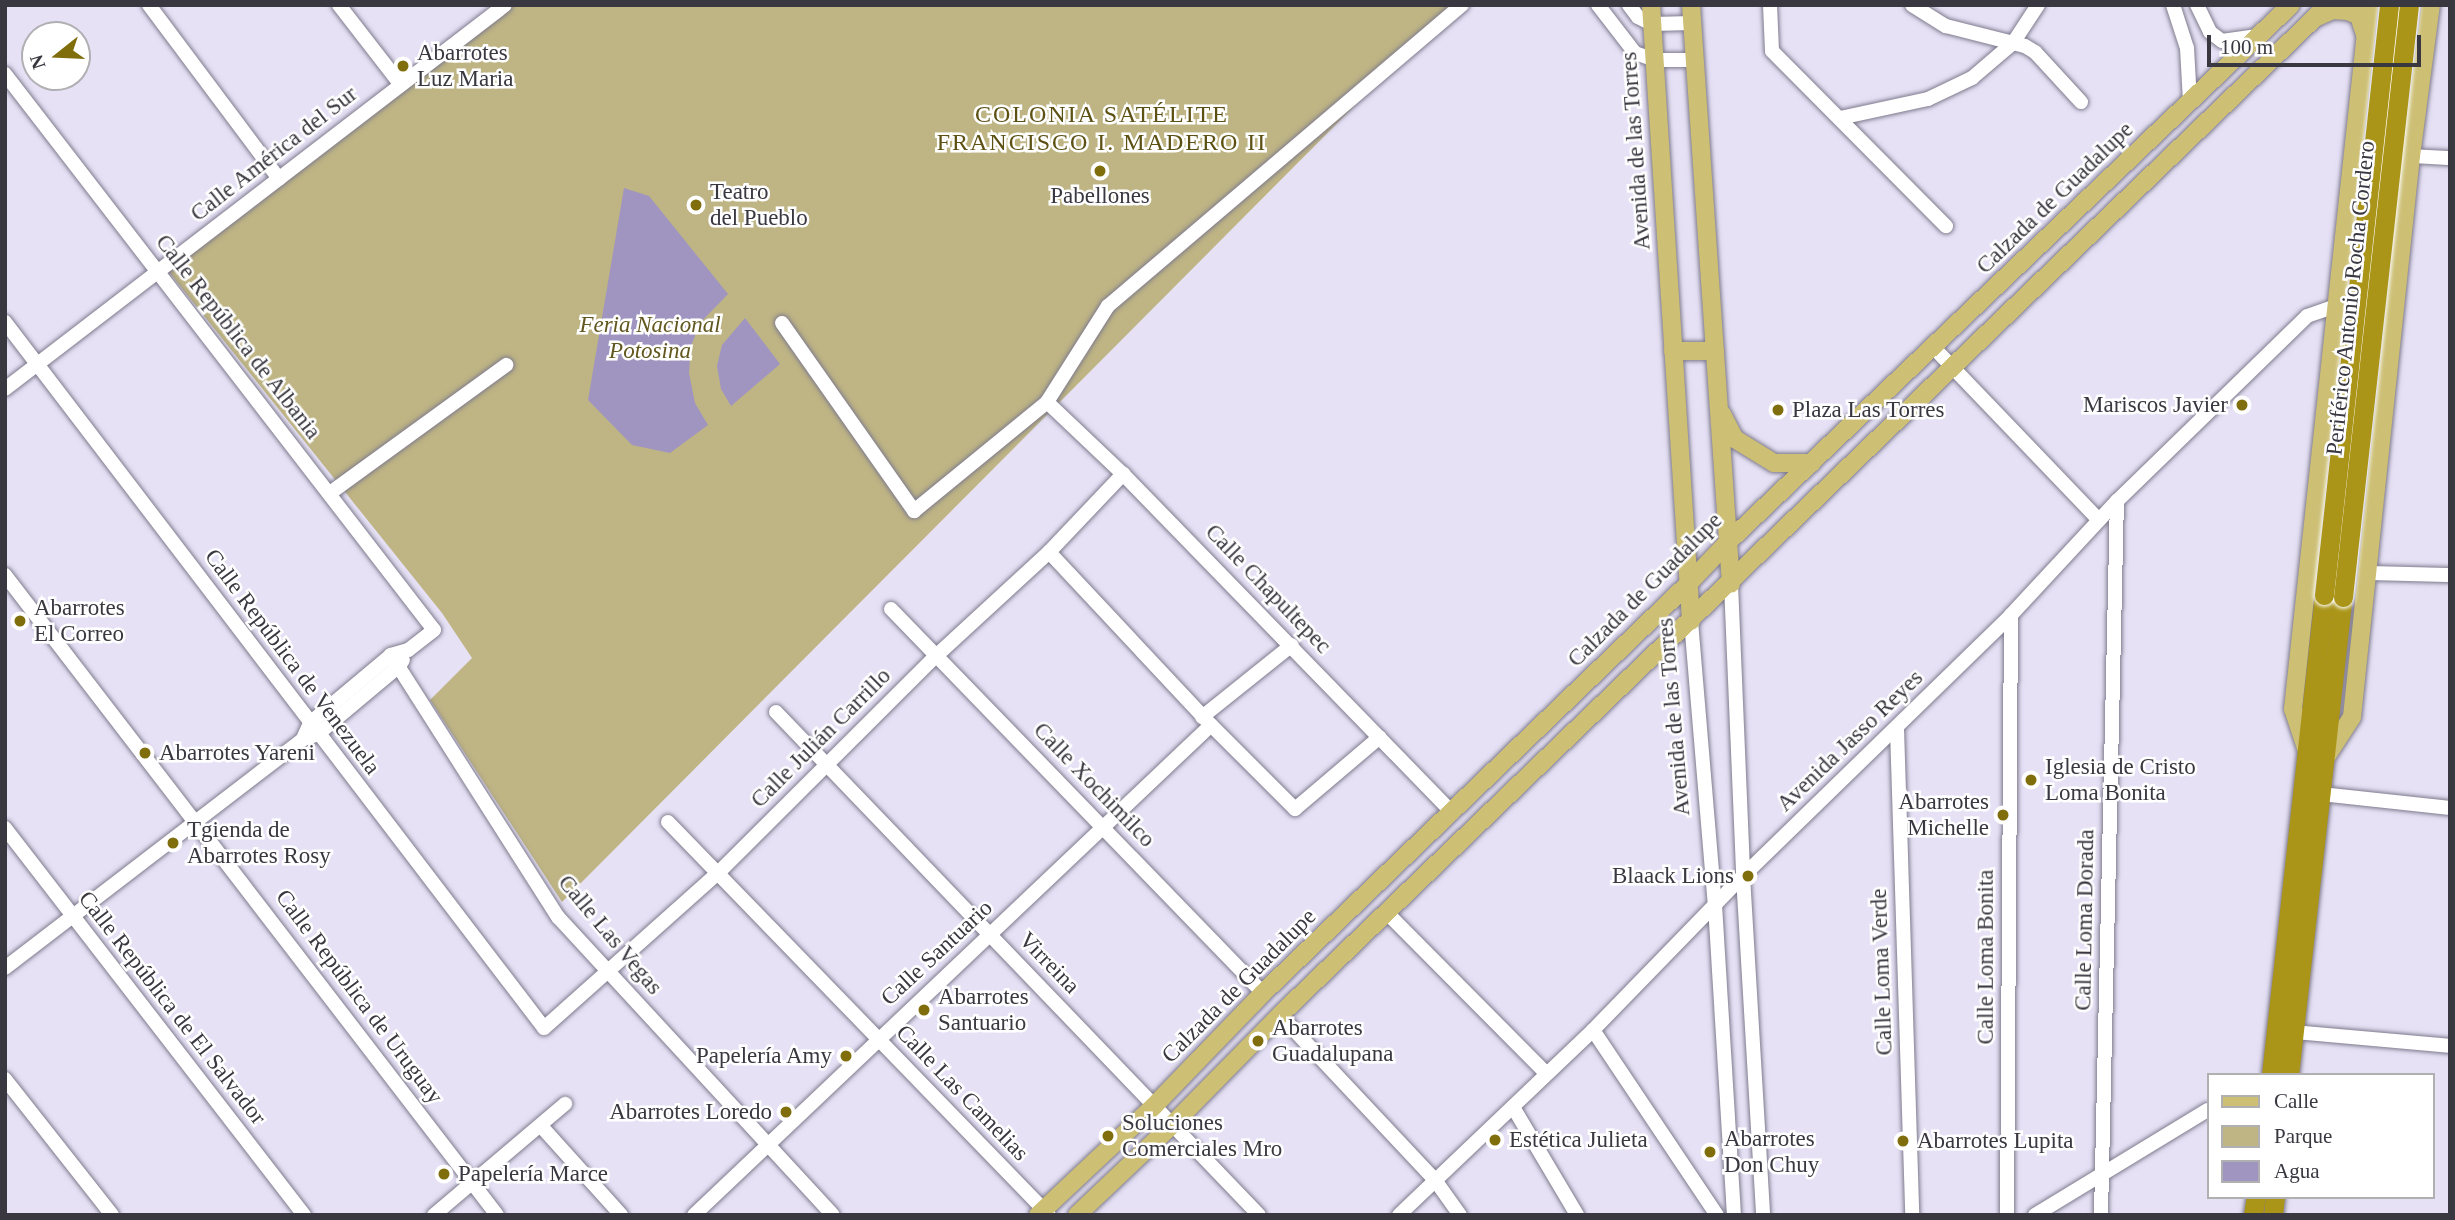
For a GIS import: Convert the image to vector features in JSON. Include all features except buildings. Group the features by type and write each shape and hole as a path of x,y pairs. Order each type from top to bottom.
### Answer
{"highway":[{"name":"Periférico Antonio Rocha Cordero","path":"2334,596 2389,5"},
{"name":"Periférico Antonio Rocha Cordero","path":"2334,596 2409,5"},
{"path":"2274,1073 2317,756 2334,596"},
{"path":"2274,1073 2294,1032 2321,794 2317,756"}],"main road":[{"name":"Avenida de las Torres","path":"1651,5 1691,621"},
{"name":"Calzada de Guadalupe","path":"1043,1213 1154,1105 1263,993 1591,679 1728,542 2291,5"},
{"path":"1077,1215 1173,1124 1280,1015 1731,584 2328,5"},
{"path":"2369,5 2293,709 2317,756 2353,718 2411,156 2431,5"},
{"path":"2365,34 2374,16 2390,6 2400,6 2410,9 2423,22 2426,46"},
{"path":"2314,19 2333,10 2348,10 2359,16 2365,34"},
{"path":"1692,14 1731,584"},
{"path":"1673,351 1715,351"},
{"path":"1719,407 1735,439 1774,463 1812,463"},
{"path":"1591,679 1609,698"}],"street":[{"path":"149,5 279,178"},
{"path":"339,5 401,85"},
{"name":"Calle América del Sur","path":"5,390 505,5"},
{"path":"782,323 914,510 1047,402 1108,306 1462,5"},
{"path":"1598,5 1635,53 1655,60 1695,60"},
{"path":"1629,5 1638,17 1653,24 1692,14"},
{"path":"1770,5 1772,51 1946,226"},
{"path":"1912,5 1946,26 2013,43 2035,52 2081,102"},
{"path":"1840,118 1875,113 1950,90 1995,62 2013,43 2038,5"},
{"path":"2173,5 2187,48 2190,102"},
{"path":"2197,5 2210,32 2222,41 2258,36"},
{"name":"Calle República de Albania","path":"5,74 434,630 395,661"},
{"path":"2411,156 2450,158"},
{"name":"Avenida Jasso Reyes","path":"1399,1215 1592,1030 1743,876 1897,729 2011,615 2117,500 2307,316 2336,306"},
{"name":"Calle República de Venezuela","path":"5,322 544,1028"},
{"path":"1934,348 2099,520"},
{"path":"330,493 506,365"},
{"name":"Calle Chapultepec","path":"1047,402 1123,474 1292,645 1452,813"},
{"name":"Calle Julián Carrillo","path":"544,1028 718,873 936,656 1049,552 1123,474"},
{"name":"Calle Loma Dorada","path":"2101,1215 2117,500"},
{"path":"1049,552 1207,721 1294,808 1380,737"},
{"path":"2367,573 2450,575"},
{"name":"Calle República de Uruguay","path":"5,575 497,1215"},
{"path":"1731,584 1743,876 1763,1215"},
{"name":"Calle Xochimilco","path":"891,610 1263,993"},
{"name":"Calle Loma Bonita","path":"2007,1215 2011,615"},
{"name":"Avenida de las Torres","path":"1691,621 1715,905 1734,1215"},
{"name":"Calle Santuario","path":"694,1215 1103,826 1207,721 1292,645"},
{"path":"5,968 303,739 395,661"},
{"name":"Calle Las Vegas","path":"395,661 558,917 833,1215"},
{"name":"Virreina","path":"776,712 1259,1215"},
{"name":"Calle Loma Verde","path":"1897,729 1912,1215"},
{"path":"2321,794 2450,808"},
{"name":"Calle Las Camelias","path":"668,822 1043,1213"},
{"name":"Calle República de El Salvador","path":"5,828 304,1215"},
{"path":"1387,913 1546,1073"},
{"path":"1280,1015 1435,1180 1460,1215"},
{"path":"1592,1030 1717,1215"},
{"path":"2294,1032 2450,1046"},
{"path":"5,1079 112,1215"},
{"path":"434,1215 565,1104"},
{"path":"1513,1107 1577,1215"},
{"path":"2035,1215 2206,1111"},
{"path":"541,1126 621,1215"}],"green space":[{"name":"Feria Nacional Potosina","path":"514,5 1455,5 562,902 430,700 472,658 442,613 168,271"}],"water":[{"path":"624,188 649,196 728,294 700,323 691,346 689,373 695,403 708,425 670,453 632,445 588,400"},
{"path":"745,318 780,364 731,406 721,389 717,366 722,345"}],"place":[{"name":"Abarrotes Luz Maria","path":"403,66"},
{"name":"Pabellones","path":"1100,171"},
{"name":"Teatro del Pueblo","path":"696,205"},
{"name":"Mariscos Javier","path":"2242,405"},
{"name":"Plaza Las Torres","path":"1778,410"},
{"name":"Abarrotes El Correo","path":"20,621"},
{"name":"Abarrotes Yareni","path":"145,753"},
{"name":"Iglesia de Cristo Loma Bonita","path":"2031,780"},
{"name":"Abarrotes Michelle","path":"2003,815"},
{"name":"Tgienda de Abarrotes Rosy","path":"173,843"},
{"name":"Blaack Lions","path":"1748,876"},
{"name":"Abarrotes Santuario","path":"924,1010"},
{"name":"Abarrotes Guadalupana","path":"1258,1041"},
{"name":"Papelería Amy","path":"846,1056"},
{"name":"Abarrotes Loredo","path":"786,1112"},
{"name":"Soluciones Comerciales Mro","path":"1108,1136"},
{"name":"Estética Julieta","path":"1495,1140"},
{"name":"Abarrotes Lupita","path":"1903,1141"},
{"name":"Abarrotes Don Chuy","path":"1710,1152"},
{"name":"Papelería Marce","path":"444,1174"}],"district":[{"name":"COLONIA SATÉLITE FRANCISCO I. MADERO II","path":"1102,129"}]}
